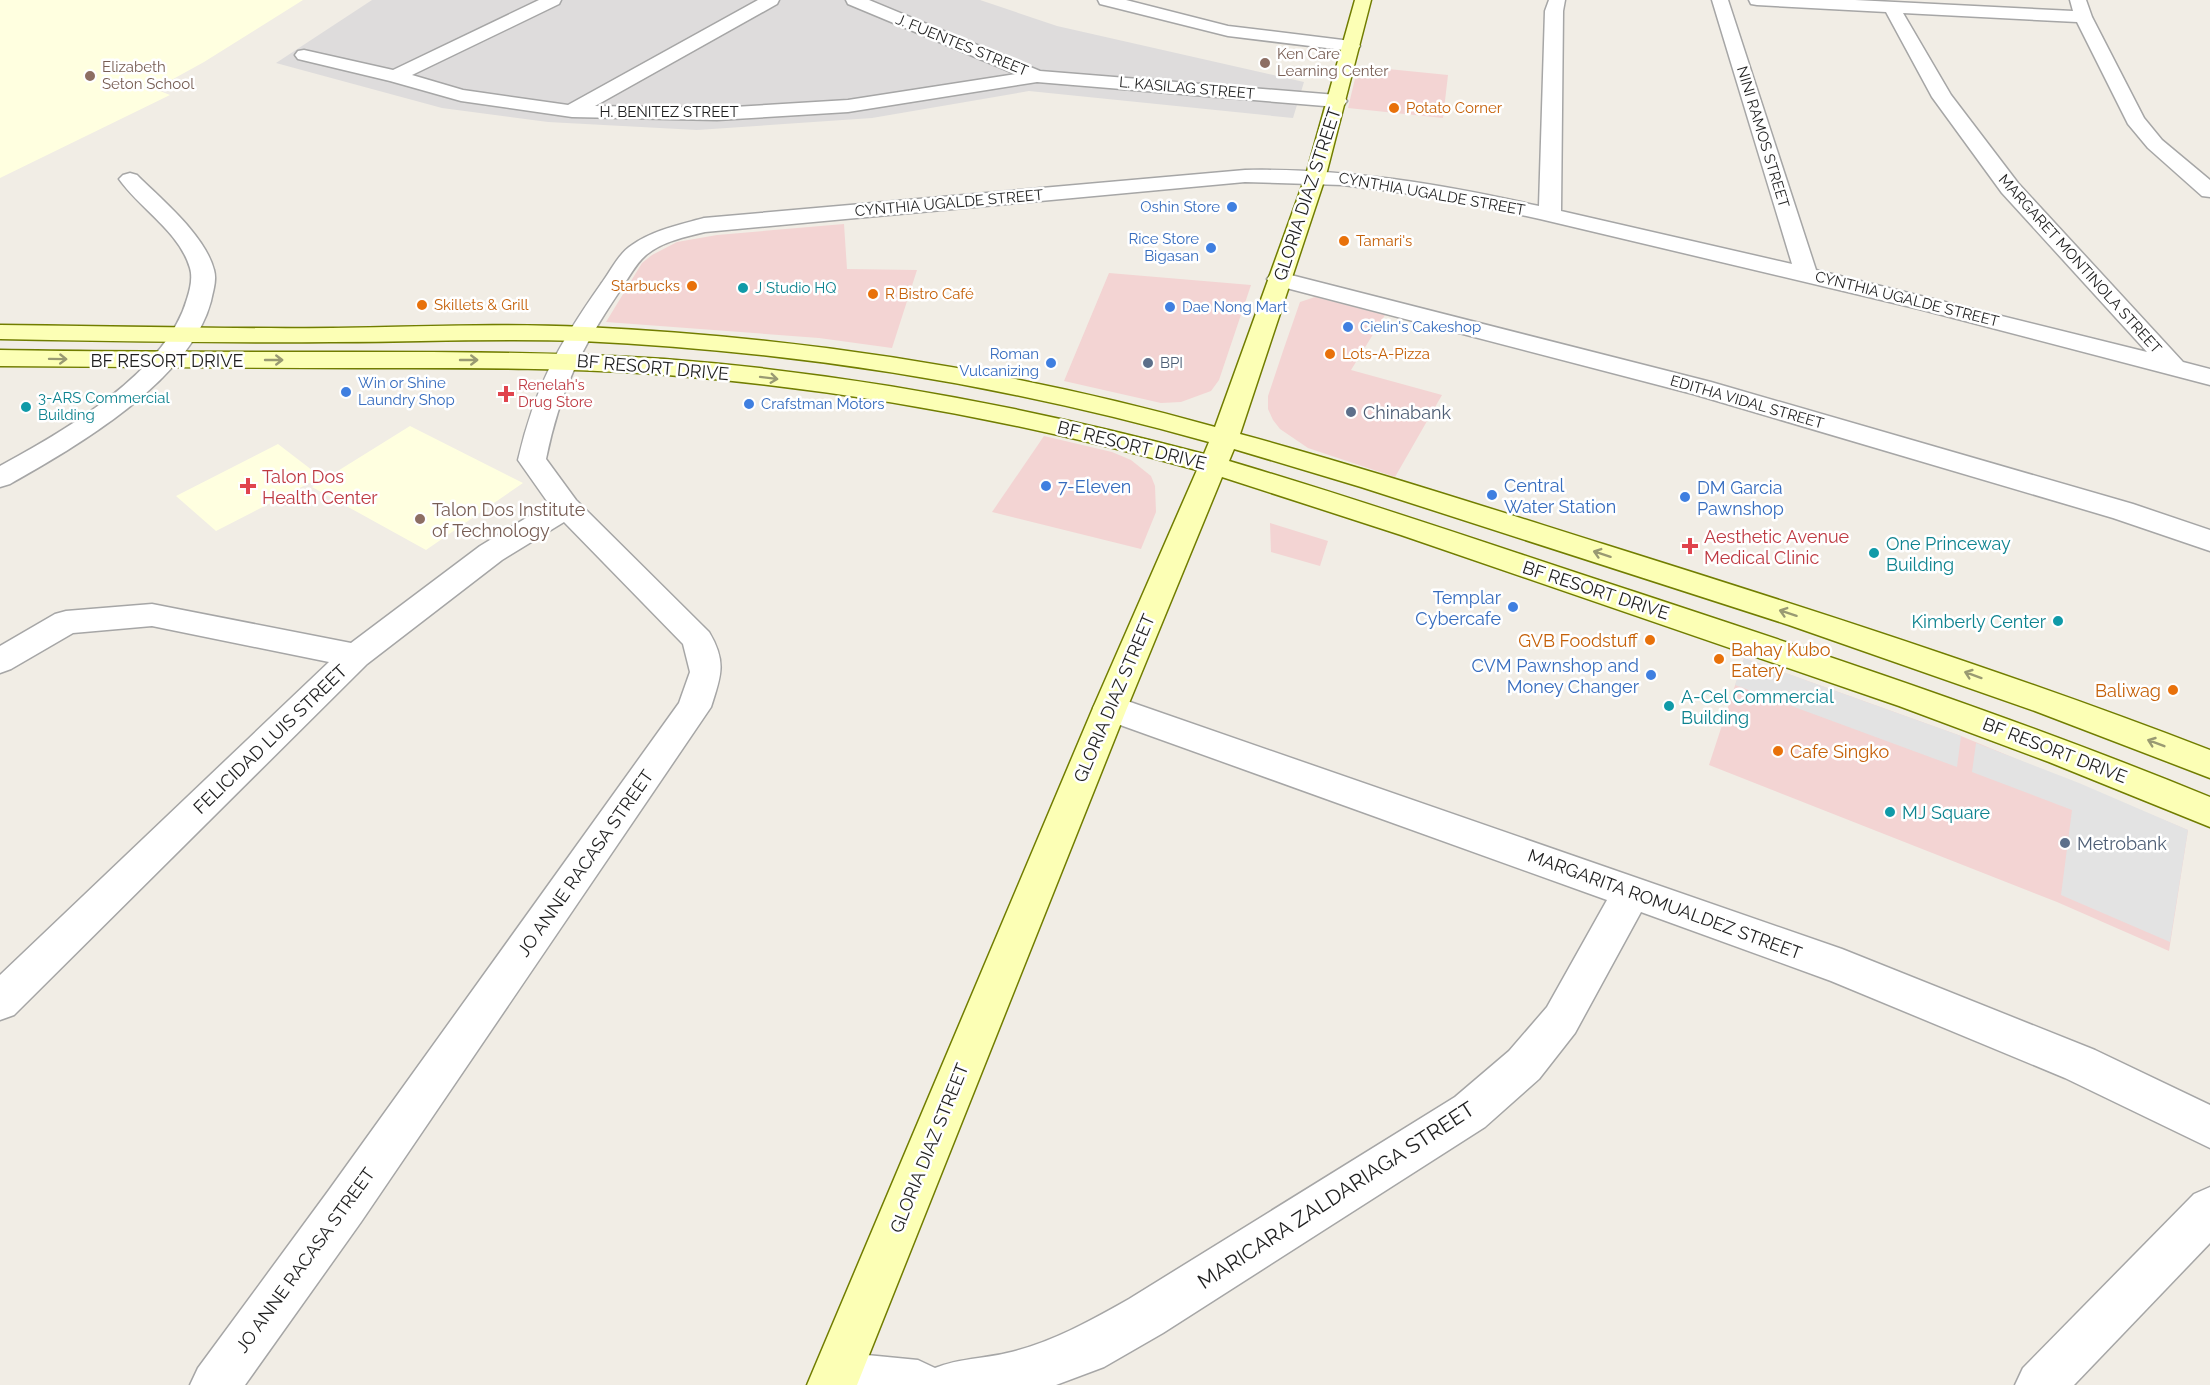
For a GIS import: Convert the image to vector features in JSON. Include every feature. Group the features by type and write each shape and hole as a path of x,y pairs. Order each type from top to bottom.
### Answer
{"main road":[{"name":"GLORIA DIAZ STREET","path":"834,1380 1110,708 1219,451 1317,175 1364,0"},
{"name":"BF RESORT DRIVE","path":"0,333 578,334 810,353 940,371 1042,391 1219,451 1283,486 1946,708 2152,787 2210,812"},
{"name":"BF RESORT DRIVE","path":"0,358 564,360 706,370 927,400 1219,451 1313,462 1938,663 2210,764"}],"street":[{"path":"395,76 553,0"},
{"path":"572,111 771,0"},
{"name":"J. FUENTES STREET","path":"854,0 1037,76"},
{"path":"1106,0 1148,6 1262,37 1351,46"},
{"path":"1551,216 1554,11 1557,0"},
{"name":"NINI RAMOS STREET","path":"1720,0 1806,273"},
{"path":"1756,0 1892,8 2081,8 2135,120 2155,144 2210,191"},
{"name":"MARGARET MONTINOLA STREET","path":"1892,8 1942,97 2010,188 2174,367"},
{"name":"H. BENITEZ STREET","path":"304,55 395,76 461,95 572,111 717,114 848,106 1037,76"},
{"name":"L. KASILAG STREET","path":"1037,76 1337,101"},
{"name":"CYNTHIA UGALDE STREET","path":"578,334 638,251 658,238 704,225 1245,176 1317,175 1420,189 1806,273 2210,377"},
{"path":"0,477 65,442 114,406 163,360 185,335 200,303 204,272 194,248 130,179"},
{"name":"EDITHA VIDAL STREET","path":"1279,279 1702,388 2123,511 2210,541"},
{"name":"JO ANNE RACASA STREET","path":"215,1385 351,1196 694,707 706,672 698,640 566,507 532,460 541,418 564,360 578,334"},
{"name":"FELICIDAD LUIS STREET","path":"0,1002 356,656 491,553 566,507"},
{"path":"0,660 66,622 152,615 356,656"},
{"name":"MARGARITA ROMUALDEZ STREET","path":"1110,708 1842,967 2069,1059 2210,1127"},
{"name":"MARICARA ZALDARIAGA STREET","path":"952,1385 1007,1378 1087,1350 1146,1316 1470,1112 1524,1065 1561,1020 1632,892"},
{"path":"2040,1385 2210,1210"},
{"path":"834,1380 918,1385"}],"shaded area":[{"name":"Elizabeth Seton School","path":"0,0 303,0 204,62 155,89 170,95 0,178"},
{"path":"372,0 980,0 1057,26 1304,82 1293,118 1029,91 872,118 697,130 548,122 442,108 276,63"},
{"path":"1358,66 1448,75 1443,118 1348,108"},
{"path":"844,224 847,269 917,270 892,348 819,338 606,322 642,263 677,242 717,235"},
{"path":"1109,273 1251,285 1219,380 1211,391 1181,402 1161,403 1064,381"},
{"name":"Chinabank","path":"1315,297 1385,315 1351,370 1442,395 1395,477 1308,448 1280,429 1268,409 1268,396 1300,302"},
{"name":"Talon Dos Institute of Technology","path":"410,426 523,483 426,550 312,487"},
{"path":"1044,436 1112,452 1131,460 1151,476 1155,486 1156,512 1141,549 992,512"},
{"name":"Talon Dos Health Center","path":"278,444 321,477 216,531 176,496"},
{"path":"1270,523 1328,541 1320,566 1271,552"},
{"path":"1744,658 1961,736 2188,830 2169,951 2057,902 1709,765"},
{"path":"1744,658 1961,736 1957,767 1735,685"},
{"path":"1976,743 2079,783 2188,830 2170,942 2061,895 2072,810 1972,772"}],"place":[{"name":"Ken Care Learning Center","path":"1265,63"},
{"name":"Elizabeth Seton School","path":"90,76"},
{"name":"Potato Corner","path":"1394,108"},
{"name":"Oshin Store","path":"1232,207"},
{"name":"Tamari's","path":"1344,241"},
{"name":"Rice Store Bigasan","path":"1211,248"},
{"name":"Starbucks","path":"692,286"},
{"name":"J Studio HQ","path":"743,288"},
{"name":"R Bistro Café","path":"873,294"},
{"name":"Skillets & Grill","path":"422,305"},
{"name":"Dae Nong Mart","path":"1170,307"},
{"name":"Cielin's Cakeshop","path":"1348,327"},
{"name":"Lots-A-Pizza","path":"1330,354"},
{"name":"Roman Vulcanizing","path":"1051,363"},
{"name":"BPI","path":"1148,363"},
{"name":"Win or Shine Laundry Shop","path":"346,392"},
{"name":"Renelah's Drug Store","path":"506,394"},
{"name":"Crafstman Motors","path":"749,404"},
{"name":"3-ARS Commercial Building","path":"26,407"},
{"name":"Chinabank","path":"1351,412"},
{"name":"Talon Dos Health Center","path":"248,486"},
{"name":"7-Eleven","path":"1046,486"},
{"name":"Central Water Station","path":"1492,495"},
{"name":"DM Garcia Pawnshop","path":"1685,497"},
{"name":"Talon Dos Institute of Technology","path":"420,519"},
{"name":"Aesthetic Avenue Medical Clinic","path":"1690,546"},
{"name":"One Princeway Building","path":"1874,553"},
{"name":"Templar Cybercafe","path":"1513,607"},
{"name":"Kimberly Center","path":"2058,621"},
{"name":"GVB Foodstuff","path":"1650,640"},
{"name":"Bahay Kubo Eatery","path":"1719,659"},
{"name":"CVM Pawnshop and Money Changer","path":"1651,675"},
{"name":"Baliwag","path":"2173,690"},
{"name":"A-Cel Commercial Building","path":"1669,706"},
{"name":"Cafe Singko","path":"1778,751"},
{"name":"MJ Square","path":"1890,812"},
{"name":"Metrobank","path":"2065,843"}]}
